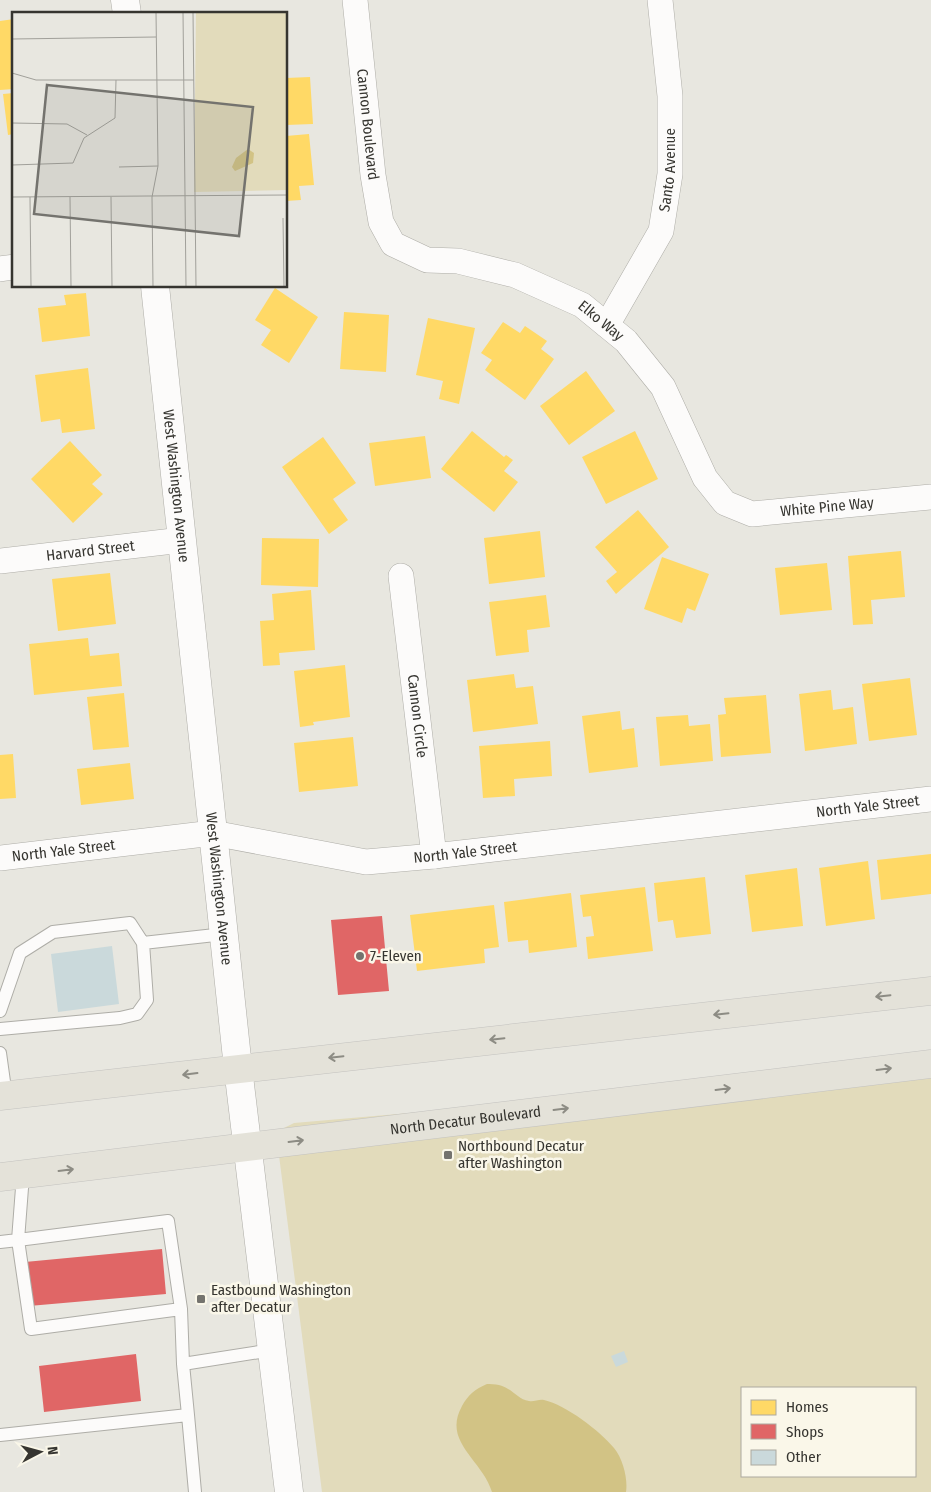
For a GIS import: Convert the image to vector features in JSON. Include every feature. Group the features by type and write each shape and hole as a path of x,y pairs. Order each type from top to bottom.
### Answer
{"main road":[{"name":"West Washington Avenue","path":"155,288 238,1068 289,1492"},
{"path":"3,1096 931,991"},
{"name":"North Decatur Boulevard","path":"11,1176 931,1064"}],"street":[{"name":"Cannon Boulevard","path":"355,0 373,175 381,222 393,244"},
{"name":"Santo Avenue","path":"607,325 661,231 670,174 670,96 660,0"},
{"name":"Elko Way","path":"393,244 427,260 458,261 515,275 582,305 626,341 663,387 705,478 725,503"},
{"name":"White Pine Way","path":"725,503 752,514 931,497"},
{"name":"Harvard Street","path":"0,561 182,540"},
{"name":"Cannon Circle","path":"401,576 434,856"},
{"name":"North Yale Street","path":"0,858 213,833 366,862 434,856 931,799"}],"lane":[{"path":"0,1011 20,953 53,932 130,923 143,943 147,1000 137,1014 120,1018 0,1029"},
{"path":"143,943 224,934"},
{"path":"0,1052 3,1096"},
{"path":"11,1176 31,1329 181,1309"},
{"path":"0,1242 168,1222 181,1309 183,1364 195,1492"},
{"path":"183,1364 272,1350"},
{"path":"0,1435 188,1415"}],"shaded area":[{"path":"931,1068 931,1492 322,1492 276,1132 294,1123"},
{"path":"487,1384 495,1384 507,1388 524,1400 544,1400 553,1403 592,1427 608,1441 620,1458 625,1475 626,1492 492,1492 487,1480 460,1440 457,1430 457,1419 464,1402 472,1393"}],"building: Homes":[{"path":"12,19 12,89 0,90 0,21"},
{"path":"310,77 313,124 288,125 288,78"},
{"path":"12,93 12,134 8,135 3,94"},
{"path":"309,134 314,185 299,186 301,200 288,201 288,136"},
{"path":"275,288 318,317 289,363 261,345 271,330 255,320"},
{"path":"86,293 90,336 42,342 38,308 66,305 64,295"},
{"path":"344,312 389,315 386,372 340,369"},
{"path":"428,318 475,328 459,404 439,399 443,381 416,375"},
{"path":"503,322 520,333 525,326 547,341 541,349 554,359 525,400 485,370 492,360 481,353"},
{"path":"88,368 95,429 62,433 60,419 41,422 35,375"},
{"path":"586,371 615,411 569,445 540,406"},
{"path":"472,431 504,457 506,455 513,460 504,471 518,482 494,512 441,469"},
{"path":"635,431 658,479 606,504 582,457"},
{"path":"425,436 431,478 375,486 369,443"},
{"path":"323,437 356,483 333,499 348,520 329,534 282,467"},
{"path":"70,441 102,475 92,484 103,494 73,523 31,479"},
{"path":"638,510 669,547 616,594 606,581 617,572 595,547"},
{"path":"540,531 545,577 489,584 484,538"},
{"path":"262,538 319,539 318,587 261,585"},
{"path":"901,551 905,597 871,600 873,624 853,625 848,556"},
{"path":"662,557 709,574 695,611 687,608 682,623 644,609"},
{"path":"827,563 832,610 780,615 775,568"},
{"path":"110,573 116,624 58,631 52,579"},
{"path":"311,590 315,650 279,653 280,665 263,666 260,621 274,620 272,594"},
{"path":"546,595 550,627 527,630 529,652 496,656 489,602"},
{"path":"88,638 90,656 119,653 122,686 34,695 29,644"},
{"path":"345,665 350,717 313,722 314,725 300,727 294,671"},
{"path":"514,674 516,688 533,686 538,724 473,732 467,680"},
{"path":"910,678 917,735 869,741 862,684"},
{"path":"831,690 833,710 853,707 857,744 805,751 799,694"},
{"path":"124,693 129,747 93,750 87,697"},
{"path":"766,695 771,753 721,757 718,715 726,714 724,698"},
{"path":"620,711 622,730 634,728 638,767 589,773 582,716"},
{"path":"688,715 689,726 710,724 713,761 660,766 656,717"},
{"path":"353,737 358,786 299,792 294,743"},
{"path":"550,741 552,776 514,779 515,796 483,798 479,746"},
{"path":"13,754 16,798 0,799 0,755"},
{"path":"130,763 134,799 81,805 77,769"},
{"path":"931,854 931,894 881,900 877,860"},
{"path":"868,861 875,919 826,926 819,868"},
{"path":"797,868 803,926 752,932 745,875"},
{"path":"705,877 711,934 676,938 673,920 658,922 654,883"},
{"path":"645,887 653,951 588,959 586,937 594,936 591,916 583,917 580,895"},
{"path":"571,893 577,947 529,953 528,940 508,942 504,902"},
{"path":"494,905 499,947 484,949 485,963 417,971 410,915"}],"building: Shops":[{"name":"7-Eleven","path":"382,916 389,991 338,995 331,920"},
{"path":"162,1249 166,1294 29,1306 25,1262"},
{"path":"136,1354 141,1401 44,1412 39,1366"}],"building: Other":[{"path":"112,946 119,1004 58,1012 51,954"},
{"path":"624,1351 628,1362 616,1367 611,1356"}],"place":[{"name":"7-Eleven","path":"360,956"},
{"name":"Northbound Decatur after Washington","path":"448,1155"},
{"name":"Eastbound Washington after Decatur","path":"201,1299"}]}
